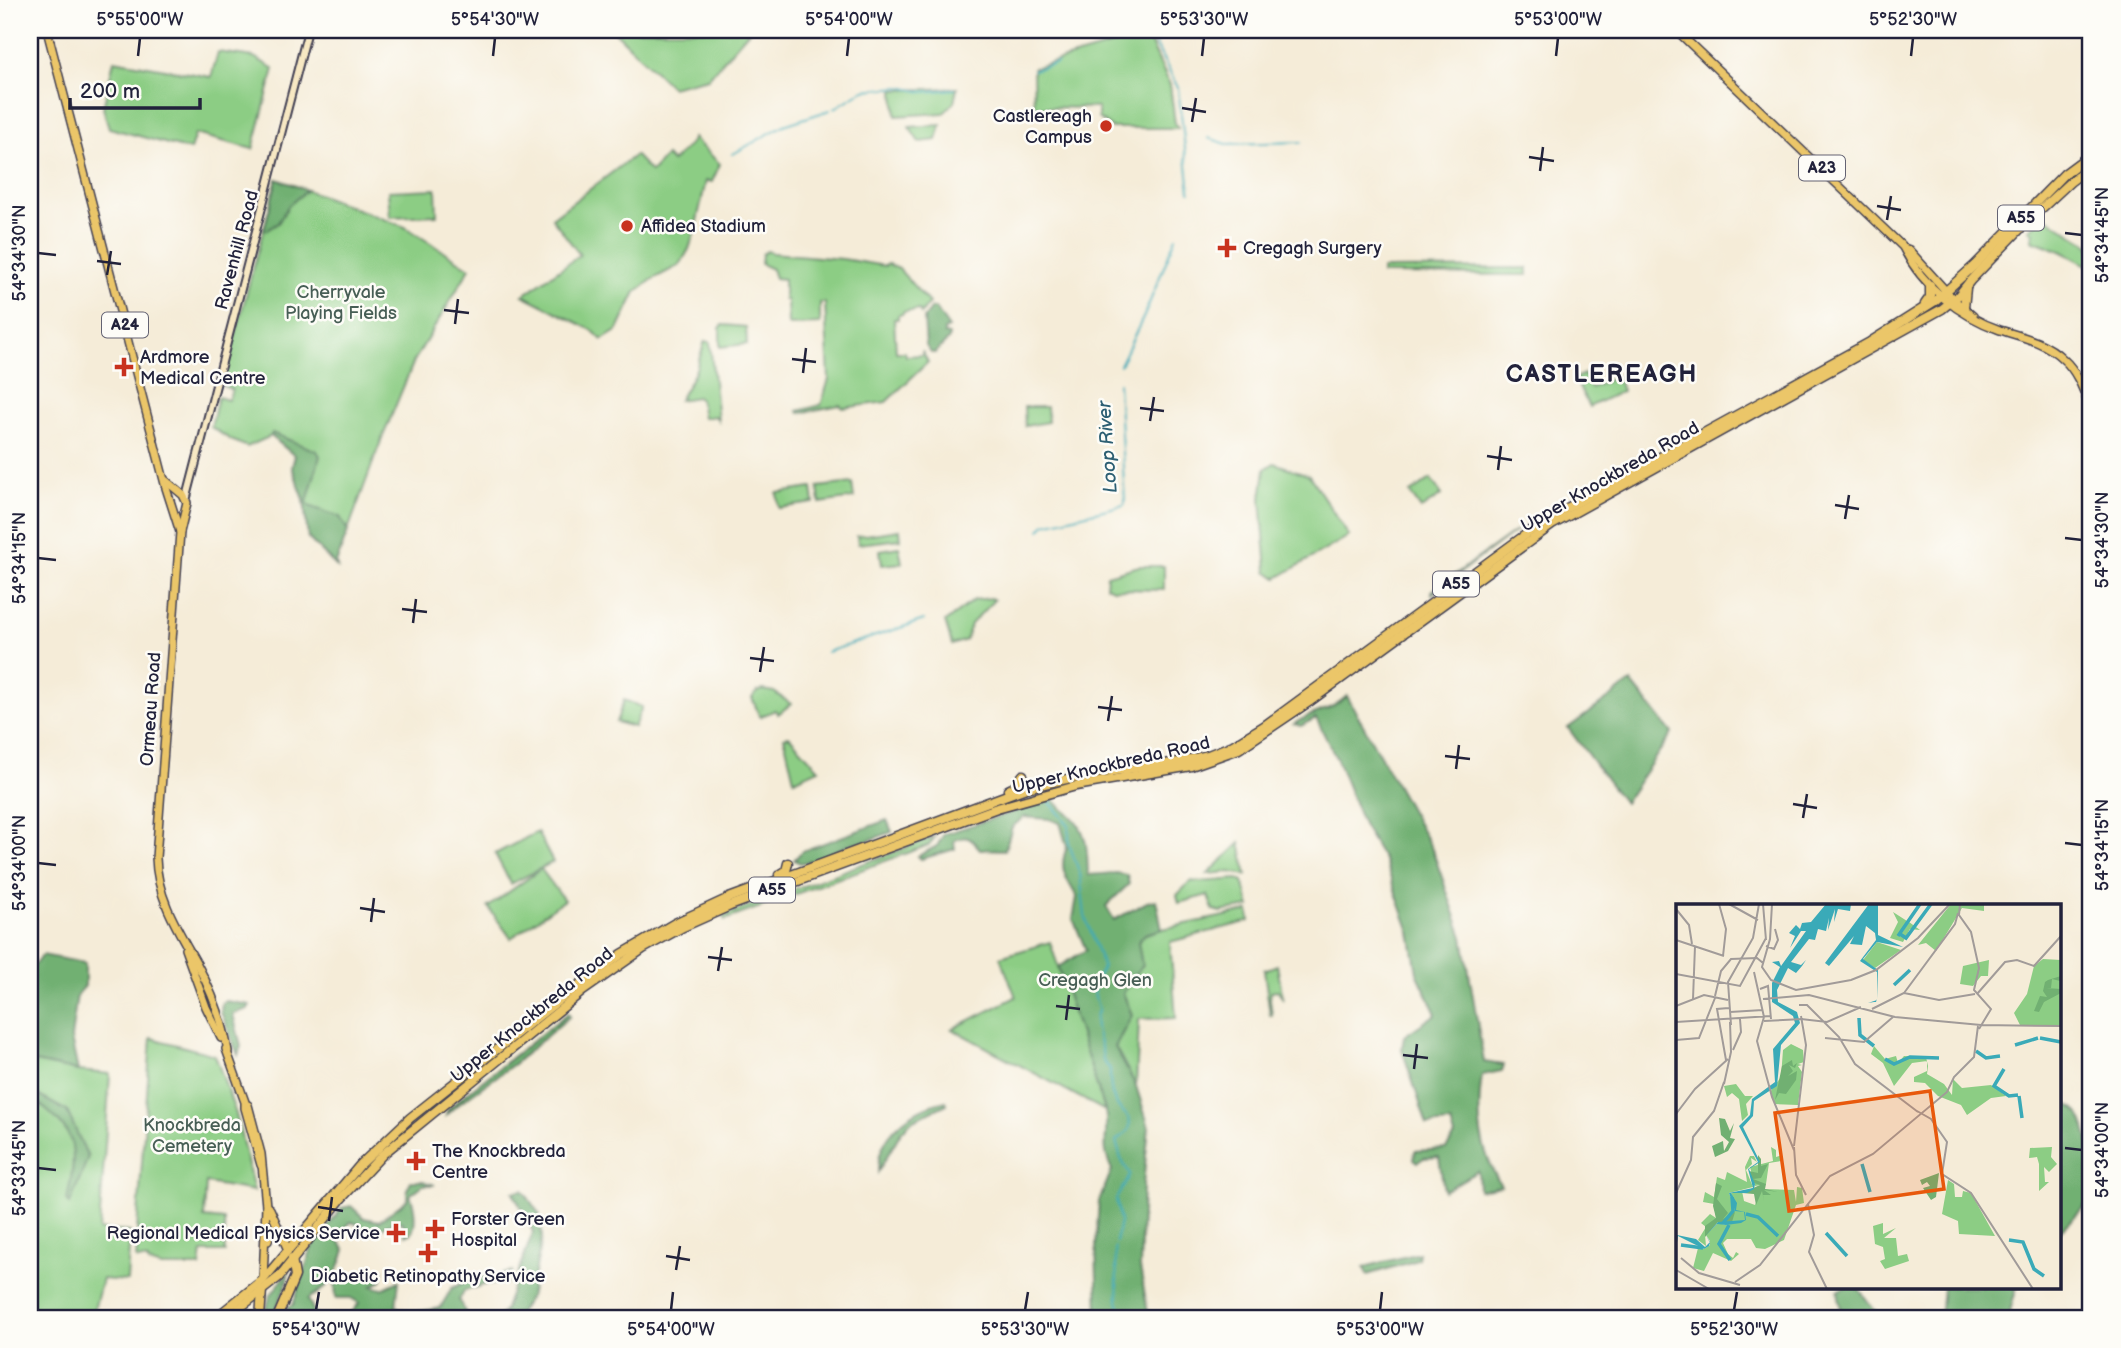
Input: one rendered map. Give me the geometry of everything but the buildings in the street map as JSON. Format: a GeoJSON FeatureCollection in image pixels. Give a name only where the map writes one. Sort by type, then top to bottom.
{"type":"FeatureCollection","features":[{"type":"Feature","properties":{"kind":"highway","name":"A55"},"geometry":{"type":"LineString","coordinates":[[1947,298],[1975,265],[2064,174],[2091,154]]}},
{"type":"Feature","properties":{"kind":"highway","name":"A55"},"geometry":{"type":"LineString","coordinates":[[1947,298],[1968,284],[2049,202],[2091,166]]}},
{"type":"Feature","properties":{"kind":"highway"},"geometry":{"type":"LineString","coordinates":[[2032,206],[2038,209],[2049,202]]}},
{"type":"Feature","properties":{"kind":"highway"},"geometry":{"type":"LineString","coordinates":[[1964,308],[1968,284]]}},
{"type":"Feature","properties":{"kind":"highway"},"geometry":{"type":"LineString","coordinates":[[1778,413],[1779,404],[1828,377],[1840,362],[1840,354],[1926,303],[1930,297],[1930,285]]}},
{"type":"Feature","properties":{"kind":"highway","name":"Upper Knockbreda Road"},"geometry":{"type":"LineString","coordinates":[[263,1280],[360,1165],[395,1131],[568,993],[686,917],[729,898],[1026,788],[1085,775],[1179,762],[1221,750],[1264,726],[1533,528],[1840,362],[1947,298]]}},
{"type":"Feature","properties":{"kind":"highway","name":"Upper Knockbreda Road"},"geometry":{"type":"LineString","coordinates":[[262,1292],[293,1261],[329,1214],[383,1154],[641,946],[730,906],[1016,802],[1098,782],[1191,766],[1239,749],[1303,707],[1542,531],[1840,362],[1947,298]]}},
{"type":"Feature","properties":{"kind":"highway"},"geometry":{"type":"LineString","coordinates":[[1577,502],[1582,495],[1628,470],[1632,465]]}},
{"type":"Feature","properties":{"kind":"highway"},"geometry":{"type":"LineString","coordinates":[[1401,625],[1425,601]]}},
{"type":"Feature","properties":{"kind":"highway"},"geometry":{"type":"LineString","coordinates":[[957,813],[974,803],[1012,789],[1023,775]]}},
{"type":"Feature","properties":{"kind":"highway"},"geometry":{"type":"LineString","coordinates":[[1026,788],[1031,792],[1070,783],[1098,782]]}},
{"type":"Feature","properties":{"kind":"highway"},"geometry":{"type":"LineString","coordinates":[[925,825],[936,830],[939,820]]}},
{"type":"Feature","properties":{"kind":"highway"},"geometry":{"type":"LineString","coordinates":[[729,898],[743,888],[784,873],[788,863]]}},
{"type":"Feature","properties":{"kind":"highway"},"geometry":{"type":"LineString","coordinates":[[395,1131],[475,1080]]}},
{"type":"Feature","properties":{"kind":"highway","name":"A24"},"geometry":{"type":"LineString","coordinates":[[288,1250],[293,1261]]}},
{"type":"Feature","properties":{"kind":"highway"},"geometry":{"type":"LineString","coordinates":[[277,1318],[293,1282],[293,1261]]}},
{"type":"Feature","properties":{"kind":"highway","name":"A55"},"geometry":{"type":"LineString","coordinates":[[215,1318],[263,1280]]}},
{"type":"Feature","properties":{"kind":"highway","name":"A24"},"geometry":{"type":"LineString","coordinates":[[260,1318],[263,1280]]}},
{"type":"Feature","properties":{"kind":"highway","name":"A55"},"geometry":{"type":"LineString","coordinates":[[228,1318],[262,1292]]}},
{"type":"Feature","properties":{"kind":"highway"},"geometry":{"type":"LineString","coordinates":[[243,1306],[253,1308],[260,1318]]}},
{"type":"Feature","properties":{"kind":"main road","name":"Ormeau Road"},"geometry":{"type":"LineString","coordinates":[[47,30],[180,532]]}},
{"type":"Feature","properties":{"kind":"main road","name":"Ravenhill Road"},"geometry":{"type":"LineString","coordinates":[[186,500],[308,30]]}},
{"type":"Feature","properties":{"kind":"main road","name":"A23"},"geometry":{"type":"LineString","coordinates":[[1676,30],[1904,248],[1930,285],[1993,327],[2042,344],[2057,353],[2075,372],[2091,410]]}},
{"type":"Feature","properties":{"kind":"main road","name":"A23"},"geometry":{"type":"LineString","coordinates":[[1904,248],[1909,250],[1947,298],[1973,316]]}},
{"type":"Feature","properties":{"kind":"main road","name":"Ravenhill Road"},"geometry":{"type":"LineString","coordinates":[[179,492],[191,477]]}},
{"type":"Feature","properties":{"kind":"main road"},"geometry":{"type":"LineString","coordinates":[[166,480],[186,500]]}},
{"type":"Feature","properties":{"kind":"main road"},"geometry":{"type":"LineString","coordinates":[[170,500],[179,492]]}},
{"type":"Feature","properties":{"kind":"main road","name":"Ormeau Road"},"geometry":{"type":"LineString","coordinates":[[181,938],[159,887],[156,858],[180,532],[186,500]]}},
{"type":"Feature","properties":{"kind":"main road"},"geometry":{"type":"LineString","coordinates":[[173,510],[184,509]]}},
{"type":"Feature","properties":{"kind":"main road","name":"A24"},"geometry":{"type":"LineString","coordinates":[[181,938],[208,989],[245,1102],[253,1118],[261,1154],[266,1206],[263,1280]]}},
{"type":"Feature","properties":{"kind":"main road","name":"A24"},"geometry":{"type":"LineString","coordinates":[[181,938],[198,987],[228,1051]]}},
{"type":"Feature","properties":{"kind":"main road"},"geometry":{"type":"LineString","coordinates":[[190,952],[199,979],[198,987]]}},
{"type":"Feature","properties":{"kind":"main road"},"geometry":{"type":"LineString","coordinates":[[208,989],[206,996],[216,1027]]}},
{"type":"Feature","properties":{"kind":"main road","name":"A24"},"geometry":{"type":"LineString","coordinates":[[266,1206],[270,1209],[288,1250]]}},
{"type":"Feature","properties":{"kind":"main road"},"geometry":{"type":"LineString","coordinates":[[279,1232],[294,1238],[303,1232]]}},
{"type":"Feature","properties":{"kind":"main road","name":"A24"},"geometry":{"type":"LineString","coordinates":[[264,1258],[269,1235],[279,1232]]}},
{"type":"Feature","properties":{"kind":"green space"},"geometry":{"type":"Polygon","coordinates":[[[615,30],[750,30],[708,78],[671,87],[615,30]]]}},
{"type":"Feature","properties":{"kind":"green space"},"geometry":{"type":"Polygon","coordinates":[[[1147,35],[1170,85],[1178,128],[1112,128],[1098,118],[1098,108],[1034,107],[1033,68],[1147,35]]]}},
{"type":"Feature","properties":{"kind":"green space"},"geometry":{"type":"Polygon","coordinates":[[[218,52],[254,57],[274,69],[253,149],[195,134],[190,150],[109,128],[103,108],[114,60],[211,77],[218,52]]]}},
{"type":"Feature","properties":{"kind":"green space"},"geometry":{"type":"Polygon","coordinates":[[[957,88],[954,102],[944,113],[896,116],[894,90],[957,88]]]}},
{"type":"Feature","properties":{"kind":"green space"},"geometry":{"type":"Polygon","coordinates":[[[941,125],[937,140],[919,142],[909,127],[941,125]]]}},
{"type":"Feature","properties":{"kind":"green space","name":"Affidea Stadium"},"geometry":{"type":"Polygon","coordinates":[[[693,138],[720,164],[712,182],[706,181],[689,249],[680,265],[653,279],[636,292],[618,330],[602,340],[592,330],[523,295],[580,255],[552,218],[635,155],[651,172],[666,156],[672,162],[693,138]]]}},
{"type":"Feature","properties":{"kind":"green space","name":"Cherryvale Playing Fields"},"geometry":{"type":"Polygon","coordinates":[[[277,179],[405,227],[470,268],[414,361],[379,446],[336,563],[337,567],[308,538],[304,499],[292,467],[295,456],[271,436],[247,447],[211,427],[218,397],[228,400],[232,390],[222,385],[277,179]]]}},
{"type":"Feature","properties":{"kind":"green space"},"geometry":{"type":"Polygon","coordinates":[[[277,179],[307,190],[289,205],[278,223],[264,230],[277,179]]]}},
{"type":"Feature","properties":{"kind":"green space"},"geometry":{"type":"Polygon","coordinates":[[[436,189],[437,215],[390,217],[388,191],[436,189]]]}},
{"type":"Feature","properties":{"kind":"green space"},"geometry":{"type":"Polygon","coordinates":[[[2045,217],[2091,246],[2091,267],[2032,240],[2033,233],[2029,229],[2045,217]]]}},
{"type":"Feature","properties":{"kind":"green space"},"geometry":{"type":"Polygon","coordinates":[[[767,251],[885,266],[888,264],[899,269],[929,303],[921,314],[919,310],[903,312],[898,315],[898,319],[894,319],[896,352],[905,352],[906,356],[922,355],[922,351],[928,362],[886,402],[843,408],[840,405],[799,413],[798,411],[821,405],[829,379],[825,303],[820,303],[820,324],[788,325],[784,279],[775,278],[772,269],[761,264],[762,254],[767,251]]]}},
{"type":"Feature","properties":{"kind":"green space"},"geometry":{"type":"Polygon","coordinates":[[[1528,268],[1528,275],[1382,274],[1382,269],[1528,268]]]}},
{"type":"Feature","properties":{"kind":"green space"},"geometry":{"type":"Polygon","coordinates":[[[935,308],[949,328],[944,330],[944,334],[949,335],[949,339],[935,353],[931,353],[926,346],[924,318],[935,308]]]}},
{"type":"Feature","properties":{"kind":"green space"},"geometry":{"type":"Polygon","coordinates":[[[723,325],[746,327],[747,344],[720,347],[720,328],[723,325]]]}},
{"type":"Feature","properties":{"kind":"green space"},"geometry":{"type":"Polygon","coordinates":[[[705,341],[710,342],[718,420],[715,416],[703,418],[697,397],[679,400],[695,372],[705,341]]]}},
{"type":"Feature","properties":{"kind":"green space"},"geometry":{"type":"Polygon","coordinates":[[[1584,374],[1591,388],[1617,376],[1622,391],[1589,407],[1575,378],[1584,374]]]}},
{"type":"Feature","properties":{"kind":"green space"},"geometry":{"type":"Polygon","coordinates":[[[1024,407],[1047,407],[1048,422],[1025,426],[1024,407]]]}},
{"type":"Feature","properties":{"kind":"green space"},"geometry":{"type":"Polygon","coordinates":[[[272,433],[317,451],[320,456],[307,502],[309,506],[340,517],[348,531],[336,563],[337,567],[308,538],[304,499],[292,467],[295,456],[271,436],[272,433]]]}},
{"type":"Feature","properties":{"kind":"green space"},"geometry":{"type":"Polygon","coordinates":[[[1274,463],[1309,475],[1349,536],[1277,578],[1267,571],[1261,499],[1265,469],[1274,463]]]}},
{"type":"Feature","properties":{"kind":"green space"},"geometry":{"type":"Polygon","coordinates":[[[1431,479],[1442,495],[1421,509],[1410,493],[1431,479]]]}},
{"type":"Feature","properties":{"kind":"green space"},"geometry":{"type":"Polygon","coordinates":[[[852,483],[854,498],[820,503],[818,487],[852,483]]]}},
{"type":"Feature","properties":{"kind":"green space"},"geometry":{"type":"Polygon","coordinates":[[[812,488],[814,503],[779,508],[777,493],[812,488]]]}},
{"type":"Feature","properties":{"kind":"green space"},"geometry":{"type":"Polygon","coordinates":[[[900,530],[901,539],[858,544],[857,536],[900,530]]]}},
{"type":"Feature","properties":{"kind":"green space"},"geometry":{"type":"Polygon","coordinates":[[[1517,530],[1432,594],[1432,591],[1517,530]]]}},
{"type":"Feature","properties":{"kind":"green space"},"geometry":{"type":"Polygon","coordinates":[[[899,547],[902,563],[882,565],[880,550],[899,547]]]}},
{"type":"Feature","properties":{"kind":"green space"},"geometry":{"type":"Polygon","coordinates":[[[1139,566],[1164,566],[1164,590],[1113,589],[1106,586],[1107,575],[1139,566]]]}},
{"type":"Feature","properties":{"kind":"green space"},"geometry":{"type":"Polygon","coordinates":[[[974,600],[994,600],[971,624],[966,640],[952,645],[945,622],[974,600]]]}},
{"type":"Feature","properties":{"kind":"green space"},"geometry":{"type":"Polygon","coordinates":[[[1631,682],[1672,733],[1624,803],[1568,728],[1631,682]]]}},
{"type":"Feature","properties":{"kind":"green space"},"geometry":{"type":"Polygon","coordinates":[[[763,690],[774,692],[791,704],[778,714],[775,710],[760,717],[752,698],[763,690]]]}},
{"type":"Feature","properties":{"kind":"green space"},"geometry":{"type":"Polygon","coordinates":[[[1347,696],[1432,849],[1463,937],[1484,1062],[1504,1065],[1502,1071],[1482,1075],[1479,1106],[1484,1146],[1501,1186],[1479,1190],[1478,1171],[1444,1191],[1439,1157],[1424,1158],[1418,1162],[1414,1159],[1415,1151],[1446,1149],[1455,1136],[1451,1123],[1427,1125],[1402,1049],[1404,1036],[1436,1014],[1417,973],[1410,932],[1384,860],[1363,825],[1337,760],[1316,718],[1301,726],[1294,724],[1335,705],[1347,696]]]}},
{"type":"Feature","properties":{"kind":"green space"},"geometry":{"type":"Polygon","coordinates":[[[624,700],[642,707],[634,727],[616,722],[624,700]]]}},
{"type":"Feature","properties":{"kind":"green space"},"geometry":{"type":"Polygon","coordinates":[[[789,736],[819,769],[794,780],[784,737],[789,736]]]}},
{"type":"Feature","properties":{"kind":"green space","name":"Cregagh Glen"},"geometry":{"type":"Polygon","coordinates":[[[1054,799],[1081,828],[1086,843],[1088,875],[1127,875],[1129,884],[1106,906],[1114,920],[1156,900],[1162,929],[1145,934],[1138,942],[1142,965],[1123,993],[1132,1015],[1115,1047],[1136,1086],[1149,1127],[1143,1185],[1140,1268],[1149,1318],[1098,1318],[1096,1243],[1099,1201],[1112,1170],[1105,1146],[1105,1110],[1058,967],[1086,950],[1073,919],[1077,897],[1064,873],[1063,861],[1067,847],[1060,823],[1049,819],[1024,817],[1012,827],[1005,850],[980,849],[971,840],[962,838],[954,841],[955,849],[921,859],[918,856],[937,846],[944,834],[1054,799]]]}},
{"type":"Feature","properties":{"kind":"green space"},"geometry":{"type":"Polygon","coordinates":[[[887,820],[892,832],[853,843],[812,861],[800,863],[794,860],[802,851],[887,820]]]}},
{"type":"Feature","properties":{"kind":"green space"},"geometry":{"type":"Polygon","coordinates":[[[537,832],[553,862],[511,884],[495,854],[537,832]]]}},
{"type":"Feature","properties":{"kind":"green space"},"geometry":{"type":"Polygon","coordinates":[[[935,837],[929,845],[725,920],[723,916],[935,837]]]}},
{"type":"Feature","properties":{"kind":"green space"},"geometry":{"type":"Polygon","coordinates":[[[1240,843],[1247,875],[1229,872],[1208,874],[1240,843]]]}},
{"type":"Feature","properties":{"kind":"green space"},"geometry":{"type":"Polygon","coordinates":[[[541,869],[564,900],[511,938],[488,907],[541,869]]]}},
{"type":"Feature","properties":{"kind":"green space"},"geometry":{"type":"Polygon","coordinates":[[[1191,881],[1243,881],[1250,907],[1220,912],[1213,910],[1208,895],[1179,903],[1177,895],[1191,881]]]}},
{"type":"Feature","properties":{"kind":"green space"},"geometry":{"type":"Polygon","coordinates":[[[1249,911],[1250,921],[1170,942],[1176,1018],[1139,1019],[1136,1086],[1115,1047],[1132,1015],[1123,993],[1142,965],[1137,943],[1145,934],[1162,929],[1249,911]]]}},
{"type":"Feature","properties":{"kind":"green space"},"geometry":{"type":"Polygon","coordinates":[[[1050,942],[1105,1111],[952,1029],[1016,997],[1000,957],[1050,942]]]}},
{"type":"Feature","properties":{"kind":"green space"},"geometry":{"type":"Polygon","coordinates":[[[42,955],[85,963],[85,986],[77,995],[71,1038],[78,1071],[30,1061],[30,971],[42,955]]]}},
{"type":"Feature","properties":{"kind":"green space"},"geometry":{"type":"Polygon","coordinates":[[[1277,965],[1283,999],[1278,990],[1271,991],[1270,1015],[1264,970],[1277,965]]]}},
{"type":"Feature","properties":{"kind":"green space"},"geometry":{"type":"Polygon","coordinates":[[[226,1001],[250,1005],[248,1009],[233,1014],[241,1046],[238,1055],[221,1012],[222,1003],[226,1001]]]}},
{"type":"Feature","properties":{"kind":"green space"},"geometry":{"type":"Polygon","coordinates":[[[568,1013],[570,1016],[514,1064],[446,1115],[448,1109],[462,1097],[568,1013]]]}},
{"type":"Feature","properties":{"kind":"green space","name":"Knockbreda Cemetery"},"geometry":{"type":"Polygon","coordinates":[[[151,1038],[215,1055],[236,1114],[254,1191],[206,1183],[204,1218],[224,1220],[225,1252],[202,1252],[200,1267],[162,1267],[148,1263],[148,1260],[136,1259],[140,1245],[137,1230],[151,1038]]]}},
{"type":"Feature","properties":{"kind":"green space"},"geometry":{"type":"Polygon","coordinates":[[[30,1061],[78,1071],[110,1074],[99,1230],[130,1232],[127,1281],[102,1279],[92,1318],[30,1318],[30,1061]]]}},
{"type":"Feature","properties":{"kind":"green space"},"geometry":{"type":"Polygon","coordinates":[[[30,1091],[67,1111],[88,1157],[70,1204],[67,1201],[73,1165],[71,1141],[58,1120],[30,1097],[30,1091]]]}},
{"type":"Feature","properties":{"kind":"green space"},"geometry":{"type":"Polygon","coordinates":[[[946,1101],[947,1104],[913,1120],[901,1132],[878,1172],[883,1146],[898,1125],[920,1110],[946,1101]]]}},
{"type":"Feature","properties":{"kind":"green space"},"geometry":{"type":"Polygon","coordinates":[[[2062,1104],[2074,1108],[2084,1124],[2090,1148],[2092,1184],[2086,1203],[2062,1229],[2062,1104]]]}},
{"type":"Feature","properties":{"kind":"green space"},"geometry":{"type":"Polygon","coordinates":[[[411,1181],[435,1185],[423,1185],[410,1195],[415,1215],[411,1234],[405,1235],[403,1222],[391,1223],[367,1236],[362,1226],[351,1222],[338,1239],[345,1250],[336,1274],[328,1285],[308,1299],[317,1318],[284,1318],[289,1306],[293,1305],[312,1247],[342,1208],[351,1206],[364,1218],[379,1221],[407,1200],[407,1189],[411,1181]]]}},
{"type":"Feature","properties":{"kind":"green space"},"geometry":{"type":"Polygon","coordinates":[[[523,1190],[540,1215],[542,1238],[530,1297],[515,1318],[498,1318],[504,1311],[533,1232],[513,1192],[523,1190]]]}},
{"type":"Feature","properties":{"kind":"green space"},"geometry":{"type":"Polygon","coordinates":[[[1419,1253],[1418,1258],[1411,1262],[1367,1275],[1364,1267],[1419,1253]]]}},
{"type":"Feature","properties":{"kind":"green space"},"geometry":{"type":"Polygon","coordinates":[[[383,1270],[381,1281],[372,1286],[382,1289],[399,1281],[396,1307],[412,1313],[440,1308],[452,1288],[470,1280],[512,1272],[507,1283],[483,1285],[464,1291],[459,1300],[468,1318],[343,1318],[350,1315],[359,1303],[351,1298],[336,1298],[335,1284],[344,1277],[383,1270]]]}},
{"type":"Feature","properties":{"kind":"green space"},"geometry":{"type":"Polygon","coordinates":[[[289,1271],[286,1286],[272,1318],[264,1318],[270,1296],[289,1271]]]}},
{"type":"Feature","properties":{"kind":"green space"},"geometry":{"type":"Polygon","coordinates":[[[1943,1288],[2017,1288],[2008,1318],[1940,1318],[1943,1288]]]}},
{"type":"Feature","properties":{"kind":"green space"},"geometry":{"type":"Polygon","coordinates":[[[1859,1289],[1880,1318],[1842,1318],[1838,1290],[1859,1289]]]}},
{"type":"Feature","properties":{"kind":"waterway","name":"Loop River"},"geometry":{"type":"LineString","coordinates":[[1148,30],[1178,88],[1190,191]]}},
{"type":"Feature","properties":{"kind":"waterway"},"geometry":{"type":"LineString","coordinates":[[1033,70],[1057,63]]}},
{"type":"Feature","properties":{"kind":"waterway"},"geometry":{"type":"LineString","coordinates":[[835,108],[864,90],[901,87],[924,92],[955,89]]}},
{"type":"Feature","properties":{"kind":"waterway"},"geometry":{"type":"LineString","coordinates":[[733,154],[784,125],[830,110]]}},
{"type":"Feature","properties":{"kind":"waterway"},"geometry":{"type":"LineString","coordinates":[[1208,138],[1227,144],[1302,142]]}},
{"type":"Feature","properties":{"kind":"waterway","name":"Loop River"},"geometry":{"type":"LineString","coordinates":[[1120,365],[1144,316],[1176,237]]}},
{"type":"Feature","properties":{"kind":"waterway","name":"Loop River"},"geometry":{"type":"LineString","coordinates":[[1040,530],[1045,524],[1124,505],[1118,383]]}},
{"type":"Feature","properties":{"kind":"waterway"},"geometry":{"type":"LineString","coordinates":[[827,652],[924,620]]}},
{"type":"Feature","properties":{"kind":"waterway","name":"Cregagh Glen"},"geometry":{"type":"LineString","coordinates":[[1048,800],[1069,825],[1069,844],[1080,874],[1085,916],[1103,967],[1092,981],[1099,1009],[1096,1029],[1103,1061],[1110,1069],[1113,1098],[1126,1114],[1130,1124],[1129,1130],[1116,1141],[1121,1159],[1130,1175],[1116,1199],[1120,1221],[1116,1242]]}},
{"type":"Feature","properties":{"kind":"waterway","name":"Cregagh Glen"},"geometry":{"type":"LineString","coordinates":[[1115,1247],[1118,1300],[1122,1318]]}},
{"type":"Feature","properties":{"kind":"place","name":"Castlereagh Campus"},"geometry":{"type":"Point","coordinates":[1106,126]}},
{"type":"Feature","properties":{"kind":"place","name":"Affidea Stadium"},"geometry":{"type":"Point","coordinates":[627,226]}},
{"type":"Feature","properties":{"kind":"place","name":"Cregagh Surgery"},"geometry":{"type":"Point","coordinates":[1227,248]}},
{"type":"Feature","properties":{"kind":"place","name":"Ardmore Medical Centre"},"geometry":{"type":"Point","coordinates":[124,367]}},
{"type":"Feature","properties":{"kind":"place","name":"The Knockbreda Centre"},"geometry":{"type":"Point","coordinates":[416,1161]}},
{"type":"Feature","properties":{"kind":"place","name":"Forster Green Hospital"},"geometry":{"type":"Point","coordinates":[435,1229]}},
{"type":"Feature","properties":{"kind":"place","name":"Regional Medical Physics Service"},"geometry":{"type":"Point","coordinates":[396,1233]}},
{"type":"Feature","properties":{"kind":"place","name":"Diabetic Retinopathy Service"},"geometry":{"type":"Point","coordinates":[428,1253]}},
{"type":"Feature","properties":{"kind":"district","name":"CASTLEREAGH"},"geometry":{"type":"Point","coordinates":[1602,374]}}]}
